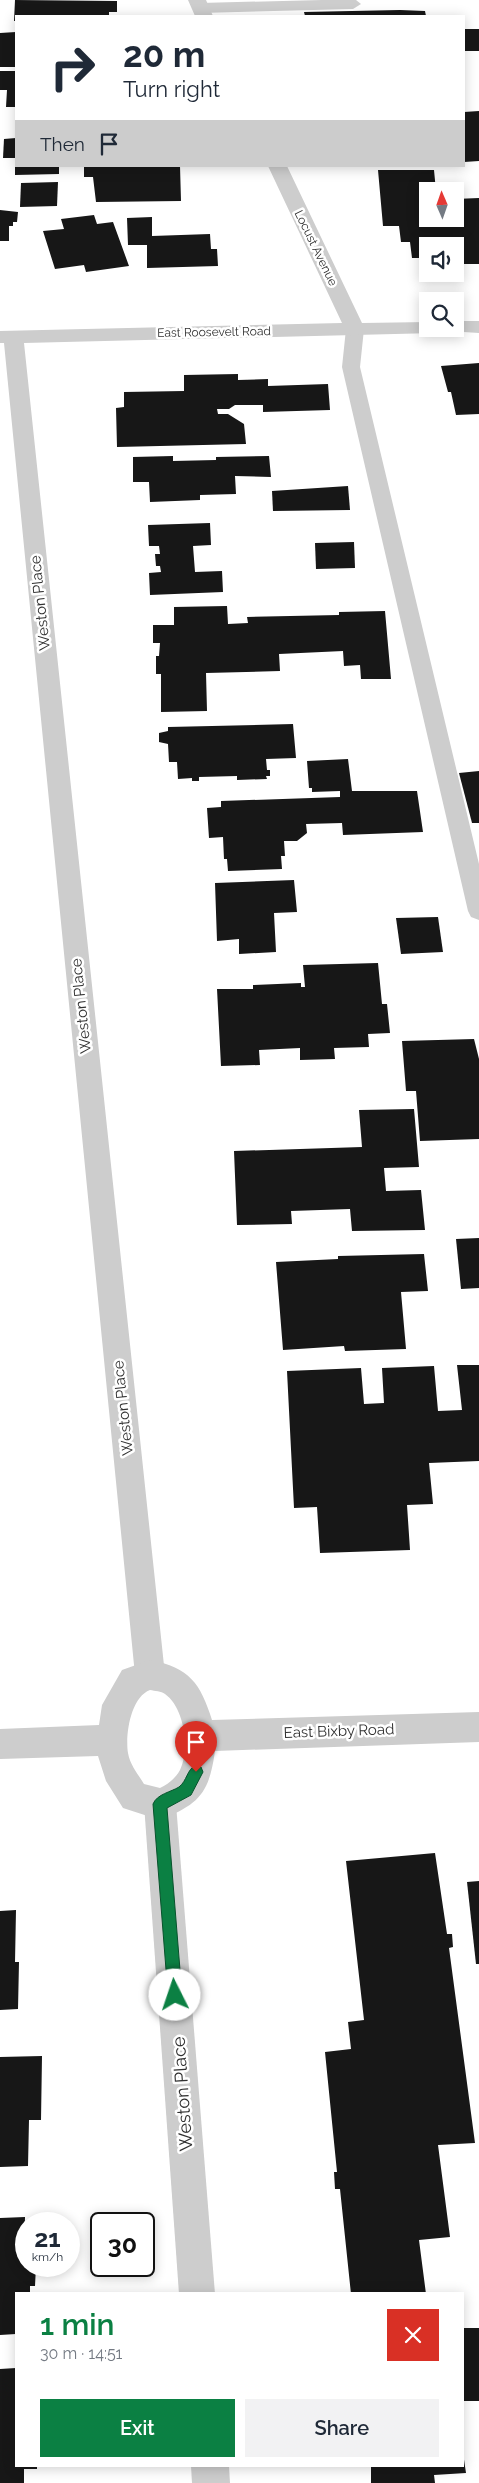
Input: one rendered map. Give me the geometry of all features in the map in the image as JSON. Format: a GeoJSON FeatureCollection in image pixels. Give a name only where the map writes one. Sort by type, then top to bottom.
{"type":"FeatureCollection","features":[{"type":"Feature","properties":{"kind":"street","name":"Locust Avenue"},"geometry":{"type":"LineString","coordinates":[[277,167],[355,329]]}},
{"type":"Feature","properties":{"kind":"street"},"geometry":{"type":"LineString","coordinates":[[464,327],[479,327]]}},
{"type":"Feature","properties":{"kind":"street","name":"East Roosevelt Road"},"geometry":{"type":"LineString","coordinates":[[6,337],[419,328]]}},
{"type":"Feature","properties":{"kind":"street","name":"Weston Place"},"geometry":{"type":"LineString","coordinates":[[6,337],[150,1675]]}},
{"type":"Feature","properties":{"kind":"street"},"geometry":{"type":"LineString","coordinates":[[150,1675],[167,1678],[179,1686],[188,1697],[197,1714],[199,1736],[196,1772],[186,1790],[160,1804],[134,1797],[117,1770],[112,1751],[118,1705],[133,1681],[150,1675]]}},
{"type":"Feature","properties":{"kind":"street","name":"East Bixby Road"},"geometry":{"type":"LineString","coordinates":[[199,1736],[479,1727]]}},
{"type":"Feature","properties":{"kind":"street"},"geometry":{"type":"LineString","coordinates":[[0,1744],[112,1740]]}},
{"type":"Feature","properties":{"kind":"street","name":"Weston Place"},"geometry":{"type":"LineString","coordinates":[[160,1804],[197,2292]]}},
{"type":"Feature","properties":{"kind":"street"},"geometry":{"type":"LineString","coordinates":[[210,2467],[211,2483]]}},
{"type":"Feature","properties":{"kind":"lane"},"geometry":{"type":"LineString","coordinates":[[200,8],[353,4]]}},
{"type":"Feature","properties":{"kind":"lane"},"geometry":{"type":"LineString","coordinates":[[355,329],[351,367],[479,911]]}},
{"type":"Feature","properties":{"kind":"building"},"geometry":{"type":"Polygon","coordinates":[[[15,0],[117,1],[117,12],[109,12],[109,15],[15,15],[14,21],[15,0]]]}},
{"type":"Feature","properties":{"kind":"building"},"geometry":{"type":"Polygon","coordinates":[[[400,10],[425,11],[426,15],[305,15],[304,12],[400,10]]]}},
{"type":"Feature","properties":{"kind":"building"},"geometry":{"type":"Polygon","coordinates":[[[465,29],[479,29],[479,51],[465,51],[465,29]]]}},
{"type":"Feature","properties":{"kind":"building"},"geometry":{"type":"Polygon","coordinates":[[[15,32],[15,67],[0,67],[0,33],[15,32]]]}},
{"type":"Feature","properties":{"kind":"building"},"geometry":{"type":"Polygon","coordinates":[[[0,71],[15,71],[15,107],[6,107],[7,90],[0,90],[0,71]]]}},
{"type":"Feature","properties":{"kind":"building"},"geometry":{"type":"Polygon","coordinates":[[[479,111],[479,161],[465,162],[465,112],[479,111]]]}},
{"type":"Feature","properties":{"kind":"building"},"geometry":{"type":"Polygon","coordinates":[[[15,138],[15,158],[3,158],[4,139],[15,138]]]}},
{"type":"Feature","properties":{"kind":"building"},"geometry":{"type":"Polygon","coordinates":[[[15,167],[59,167],[59,174],[15,175],[15,167]]]}},
{"type":"Feature","properties":{"kind":"building"},"geometry":{"type":"Polygon","coordinates":[[[84,167],[180,167],[181,201],[96,202],[93,177],[84,177],[84,167]]]}},
{"type":"Feature","properties":{"kind":"building"},"geometry":{"type":"Polygon","coordinates":[[[378,170],[434,170],[435,182],[419,182],[419,228],[464,228],[464,199],[479,198],[479,264],[464,264],[464,237],[419,237],[419,258],[412,258],[410,242],[401,242],[399,226],[383,226],[378,170]]]}},
{"type":"Feature","properties":{"kind":"building"},"geometry":{"type":"Polygon","coordinates":[[[58,182],[57,206],[20,207],[21,183],[58,182]]]}},
{"type":"Feature","properties":{"kind":"building"},"geometry":{"type":"Polygon","coordinates":[[[0,210],[18,212],[17,222],[13,222],[13,226],[9,226],[9,241],[0,241],[0,210]]]}},
{"type":"Feature","properties":{"kind":"building"},"geometry":{"type":"Polygon","coordinates":[[[94,215],[97,224],[113,222],[129,266],[86,272],[84,265],[55,269],[43,231],[64,229],[61,219],[94,215]]]}},
{"type":"Feature","properties":{"kind":"building"},"geometry":{"type":"Polygon","coordinates":[[[152,217],[152,236],[210,234],[211,249],[217,249],[218,266],[147,268],[147,245],[128,245],[127,218],[152,217]]]}},
{"type":"Feature","properties":{"kind":"building"},"geometry":{"type":"Polygon","coordinates":[[[479,363],[479,414],[456,415],[451,392],[448,392],[441,366],[479,363]]]}},
{"type":"Feature","properties":{"kind":"building"},"geometry":{"type":"Polygon","coordinates":[[[238,374],[238,380],[268,379],[268,386],[328,384],[330,410],[263,412],[263,405],[235,405],[229,409],[217,409],[218,414],[228,414],[244,424],[246,444],[117,447],[116,408],[124,407],[124,392],[184,391],[184,375],[238,374]]]}},
{"type":"Feature","properties":{"kind":"building"},"geometry":{"type":"Polygon","coordinates":[[[173,456],[173,461],[216,460],[216,457],[269,456],[271,477],[235,476],[236,494],[200,495],[200,500],[150,502],[149,482],[133,482],[133,457],[173,456]]]}},
{"type":"Feature","properties":{"kind":"building"},"geometry":{"type":"Polygon","coordinates":[[[348,486],[350,510],[273,511],[272,491],[348,486]]]}},
{"type":"Feature","properties":{"kind":"building"},"geometry":{"type":"Polygon","coordinates":[[[210,523],[211,545],[193,546],[195,572],[222,571],[223,592],[150,595],[149,573],[161,572],[160,566],[156,566],[155,554],[160,554],[159,546],[149,546],[148,525],[210,523]]]}},
{"type":"Feature","properties":{"kind":"building"},"geometry":{"type":"Polygon","coordinates":[[[354,542],[355,568],[316,569],[315,543],[354,542]]]}},
{"type":"Feature","properties":{"kind":"building"},"geometry":{"type":"Polygon","coordinates":[[[227,606],[228,624],[248,623],[247,617],[339,615],[339,612],[385,611],[391,679],[361,679],[360,665],[344,666],[343,651],[279,654],[280,671],[206,673],[207,711],[161,712],[161,674],[156,674],[156,656],[159,656],[160,643],[153,643],[153,625],[174,625],[174,607],[227,606]]]}},
{"type":"Feature","properties":{"kind":"building"},"geometry":{"type":"Polygon","coordinates":[[[293,724],[296,758],[266,759],[267,770],[270,770],[270,776],[266,776],[267,779],[237,780],[237,776],[199,777],[199,781],[192,781],[192,778],[178,779],[177,762],[169,762],[168,744],[159,742],[159,733],[168,731],[168,727],[293,724]]]}},
{"type":"Feature","properties":{"kind":"building"},"geometry":{"type":"Polygon","coordinates":[[[348,759],[352,791],[417,791],[423,832],[343,835],[342,823],[306,824],[307,833],[297,841],[284,841],[285,856],[281,856],[282,869],[228,871],[227,859],[224,859],[223,837],[209,838],[207,808],[221,807],[221,801],[340,797],[340,791],[312,792],[312,788],[309,788],[307,761],[348,759]]]}},
{"type":"Feature","properties":{"kind":"building"},"geometry":{"type":"Polygon","coordinates":[[[479,771],[479,823],[472,823],[459,773],[479,771]]]}},
{"type":"Feature","properties":{"kind":"building"},"geometry":{"type":"Polygon","coordinates":[[[294,880],[297,912],[274,913],[276,952],[239,954],[239,939],[217,941],[215,883],[294,880]]]}},
{"type":"Feature","properties":{"kind":"building"},"geometry":{"type":"Polygon","coordinates":[[[438,917],[443,952],[401,954],[396,918],[438,917]]]}},
{"type":"Feature","properties":{"kind":"building"},"geometry":{"type":"Polygon","coordinates":[[[378,963],[382,1004],[387,1004],[390,1033],[368,1034],[369,1047],[334,1048],[335,1059],[300,1060],[300,1048],[259,1050],[260,1065],[221,1066],[217,989],[253,989],[253,985],[301,983],[301,987],[305,987],[303,965],[378,963]]]}},
{"type":"Feature","properties":{"kind":"building"},"geometry":{"type":"Polygon","coordinates":[[[474,1039],[479,1059],[479,1139],[420,1141],[416,1091],[406,1091],[402,1041],[474,1039]]]}},
{"type":"Feature","properties":{"kind":"building"},"geometry":{"type":"Polygon","coordinates":[[[414,1109],[419,1167],[384,1168],[386,1191],[421,1190],[425,1230],[352,1231],[350,1209],[291,1211],[292,1224],[237,1225],[234,1151],[362,1147],[359,1110],[414,1109]]]}},
{"type":"Feature","properties":{"kind":"building"},"geometry":{"type":"Polygon","coordinates":[[[479,1238],[479,1288],[461,1289],[456,1239],[479,1238]]]}},
{"type":"Feature","properties":{"kind":"building"},"geometry":{"type":"Polygon","coordinates":[[[424,1254],[428,1291],[401,1292],[406,1349],[345,1351],[344,1346],[283,1350],[276,1262],[338,1259],[338,1256],[424,1254]]]}},
{"type":"Feature","properties":{"kind":"building"},"geometry":{"type":"Polygon","coordinates":[[[457,1365],[479,1365],[479,1461],[429,1463],[433,1504],[407,1505],[410,1550],[320,1553],[317,1507],[294,1508],[287,1371],[361,1368],[364,1404],[384,1403],[382,1368],[434,1366],[438,1411],[462,1410],[457,1365]]]}},
{"type":"Feature","properties":{"kind":"building"},"geometry":{"type":"Polygon","coordinates":[[[435,1853],[447,1934],[452,1934],[453,1947],[449,1948],[475,2143],[438,2145],[450,2237],[419,2240],[426,2292],[351,2292],[340,2189],[335,2189],[334,2172],[337,2172],[325,2052],[351,2049],[348,2022],[364,2020],[346,1861],[435,1853]]]}},
{"type":"Feature","properties":{"kind":"building"},"geometry":{"type":"Polygon","coordinates":[[[479,1881],[479,1964],[476,1964],[467,1882],[479,1881]]]}},
{"type":"Feature","properties":{"kind":"building"},"geometry":{"type":"Polygon","coordinates":[[[16,1910],[15,1962],[19,1962],[18,2009],[0,2010],[0,1911],[16,1910]]]}},
{"type":"Feature","properties":{"kind":"building"},"geometry":{"type":"Polygon","coordinates":[[[42,2056],[41,2120],[29,2120],[28,2166],[0,2167],[0,2057],[42,2056]]]}},
{"type":"Feature","properties":{"kind":"building"},"geometry":{"type":"Polygon","coordinates":[[[15,2217],[15,2277],[35,2277],[35,2286],[30,2286],[30,2292],[15,2292],[15,2334],[0,2335],[0,2218],[15,2217]]]}},
{"type":"Feature","properties":{"kind":"building"},"geometry":{"type":"Polygon","coordinates":[[[464,2328],[479,2328],[479,2401],[464,2401],[464,2328]]]}},
{"type":"Feature","properties":{"kind":"building"},"geometry":{"type":"Polygon","coordinates":[[[15,2368],[15,2467],[37,2467],[37,2469],[24,2469],[24,2483],[0,2483],[0,2369],[15,2368]]]}},
{"type":"Feature","properties":{"kind":"building"},"geometry":{"type":"Polygon","coordinates":[[[464,2460],[466,2473],[434,2475],[435,2483],[371,2483],[371,2467],[464,2467],[464,2460]]]}},
{"type":"Feature","properties":{"kind":"route"},"geometry":{"type":"LineString","coordinates":[[175,1995],[160,1804],[186,1790],[196,1772]]}}]}
